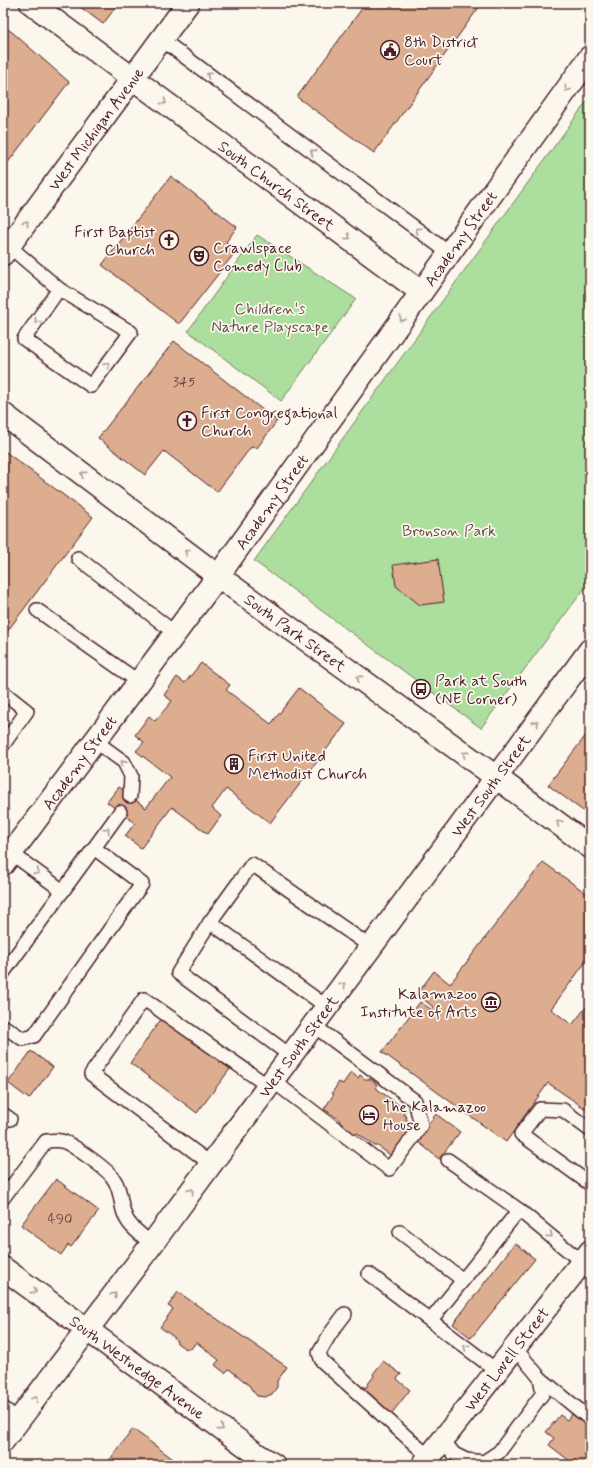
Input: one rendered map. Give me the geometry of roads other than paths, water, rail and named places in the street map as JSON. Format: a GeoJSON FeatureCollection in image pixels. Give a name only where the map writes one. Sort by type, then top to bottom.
{"type":"FeatureCollection","features":[{"type":"Feature","properties":{"kind":"street","name":"South Church Street"},"geometry":{"type":"LineString","coordinates":[[31,3],[421,292]]}},
{"type":"Feature","properties":{"kind":"street","name":"West Michigan Avenue"},"geometry":{"type":"LineString","coordinates":[[6,250],[188,3]]}},
{"type":"Feature","properties":{"kind":"street","name":"Academy Street"},"geometry":{"type":"LineString","coordinates":[[7,859],[218,576],[590,57]]}},
{"type":"Feature","properties":{"kind":"street","name":"South Park Street"},"geometry":{"type":"LineString","coordinates":[[3,414],[218,576],[496,777],[590,847]]}},
{"type":"Feature","properties":{"kind":"street","name":"West South Street"},"geometry":{"type":"LineString","coordinates":[[3,1441],[11,1414],[88,1330],[590,650]]}},
{"type":"Feature","properties":{"kind":"street","name":"West Lovell Street"},"geometry":{"type":"LineString","coordinates":[[426,1461],[586,1257]]}},
{"type":"Feature","properties":{"kind":"street","name":"South Westnedge Avenue"},"geometry":{"type":"LineString","coordinates":[[3,1268],[258,1455],[274,1465]]}},
{"type":"Feature","properties":{"kind":"lane"},"geometry":{"type":"LineString","coordinates":[[161,39],[449,253]]}},
{"type":"Feature","properties":{"kind":"lane"},"geometry":{"type":"LineString","coordinates":[[6,250],[60,289],[132,332],[91,386],[24,339],[60,289]]}},
{"type":"Feature","properties":{"kind":"lane"},"geometry":{"type":"LineString","coordinates":[[78,558],[175,633]]}},
{"type":"Feature","properties":{"kind":"lane"},"geometry":{"type":"LineString","coordinates":[[37,610],[139,682]]}},
{"type":"Feature","properties":{"kind":"lane"},"geometry":{"type":"LineString","coordinates":[[3,692],[27,711],[3,745]]}},
{"type":"Feature","properties":{"kind":"lane"},"geometry":{"type":"LineString","coordinates":[[95,741],[124,762],[131,776],[130,796]]}},
{"type":"Feature","properties":{"kind":"lane"},"geometry":{"type":"LineString","coordinates":[[3,973],[120,812]]}},
{"type":"Feature","properties":{"kind":"lane"},"geometry":{"type":"LineString","coordinates":[[3,1026],[23,1039],[34,1036],[142,884],[94,848]]}},
{"type":"Feature","properties":{"kind":"lane"},"geometry":{"type":"LineString","coordinates":[[7,859],[63,891]]}},
{"type":"Feature","properties":{"kind":"lane"},"geometry":{"type":"LineString","coordinates":[[291,1056],[178,973],[210,922],[252,864],[371,947]]}},
{"type":"Feature","properties":{"kind":"lane"},"geometry":{"type":"LineString","coordinates":[[210,922],[327,1007]]}},
{"type":"Feature","properties":{"kind":"lane"},"geometry":{"type":"LineString","coordinates":[[211,1164],[91,1074],[144,999],[270,1084],[389,1169],[421,1125],[415,1101],[313,1025]]}},
{"type":"Feature","properties":{"kind":"lane"},"geometry":{"type":"LineString","coordinates":[[590,1130],[563,1110],[540,1109],[521,1134],[590,1184]]}},
{"type":"Feature","properties":{"kind":"lane"},"geometry":{"type":"LineString","coordinates":[[3,1198],[46,1142],[62,1141],[85,1154],[113,1178],[126,1218],[130,1224],[152,1244]]}},
{"type":"Feature","properties":{"kind":"lane"},"geometry":{"type":"LineString","coordinates":[[448,1160],[586,1257]]}},
{"type":"Feature","properties":{"kind":"lane"},"geometry":{"type":"LineString","coordinates":[[432,1320],[519,1210]]}},
{"type":"Feature","properties":{"kind":"lane"},"geometry":{"type":"LineString","coordinates":[[400,1232],[463,1280]]}},
{"type":"Feature","properties":{"kind":"lane"},"geometry":{"type":"LineString","coordinates":[[369,1274],[432,1320],[497,1371]]}},
{"type":"Feature","properties":{"kind":"lane"},"geometry":{"type":"LineString","coordinates":[[345,1314],[319,1352],[322,1361],[426,1461]]}},
{"type":"Feature","properties":{"kind":"lane"},"geometry":{"type":"LineString","coordinates":[[515,1348],[540,1378],[590,1419]]}},
{"type":"Feature","properties":{"kind":"lane"},"geometry":{"type":"LineString","coordinates":[[443,1440],[454,1454],[466,1460],[484,1462],[499,1452],[543,1393],[540,1378]]}},
{"type":"Feature","properties":{"kind":"place","name":"8th District Court"},"geometry":{"type":"Point","coordinates":[390,50]}},
{"type":"Feature","properties":{"kind":"place","name":"First Baptist Church"},"geometry":{"type":"Point","coordinates":[169,240]}},
{"type":"Feature","properties":{"kind":"place","name":"Crawlspace Comedy Club"},"geometry":{"type":"Point","coordinates":[199,256]}},
{"type":"Feature","properties":{"kind":"place","name":"First Congregational Church"},"geometry":{"type":"Point","coordinates":[187,421]}},
{"type":"Feature","properties":{"kind":"place","name":"Park at South (NE Corner)"},"geometry":{"type":"Point","coordinates":[421,689]}},
{"type":"Feature","properties":{"kind":"place","name":"First United Methodist Church"},"geometry":{"type":"Point","coordinates":[234,764]}},
{"type":"Feature","properties":{"kind":"place","name":"Kalamazoo Institute of Arts"},"geometry":{"type":"Point","coordinates":[491,1002]}},
{"type":"Feature","properties":{"kind":"place","name":"The Kalamazoo House"},"geometry":{"type":"Point","coordinates":[369,1115]}},
{"type":"Feature","properties":{"kind":"park label","name":"Children's Nature Playscape"},"geometry":{"type":"Point","coordinates":[270,317]}},
{"type":"Feature","properties":{"kind":"park label","name":"Bronson Park"},"geometry":{"type":"Point","coordinates":[449,530]}}]}
